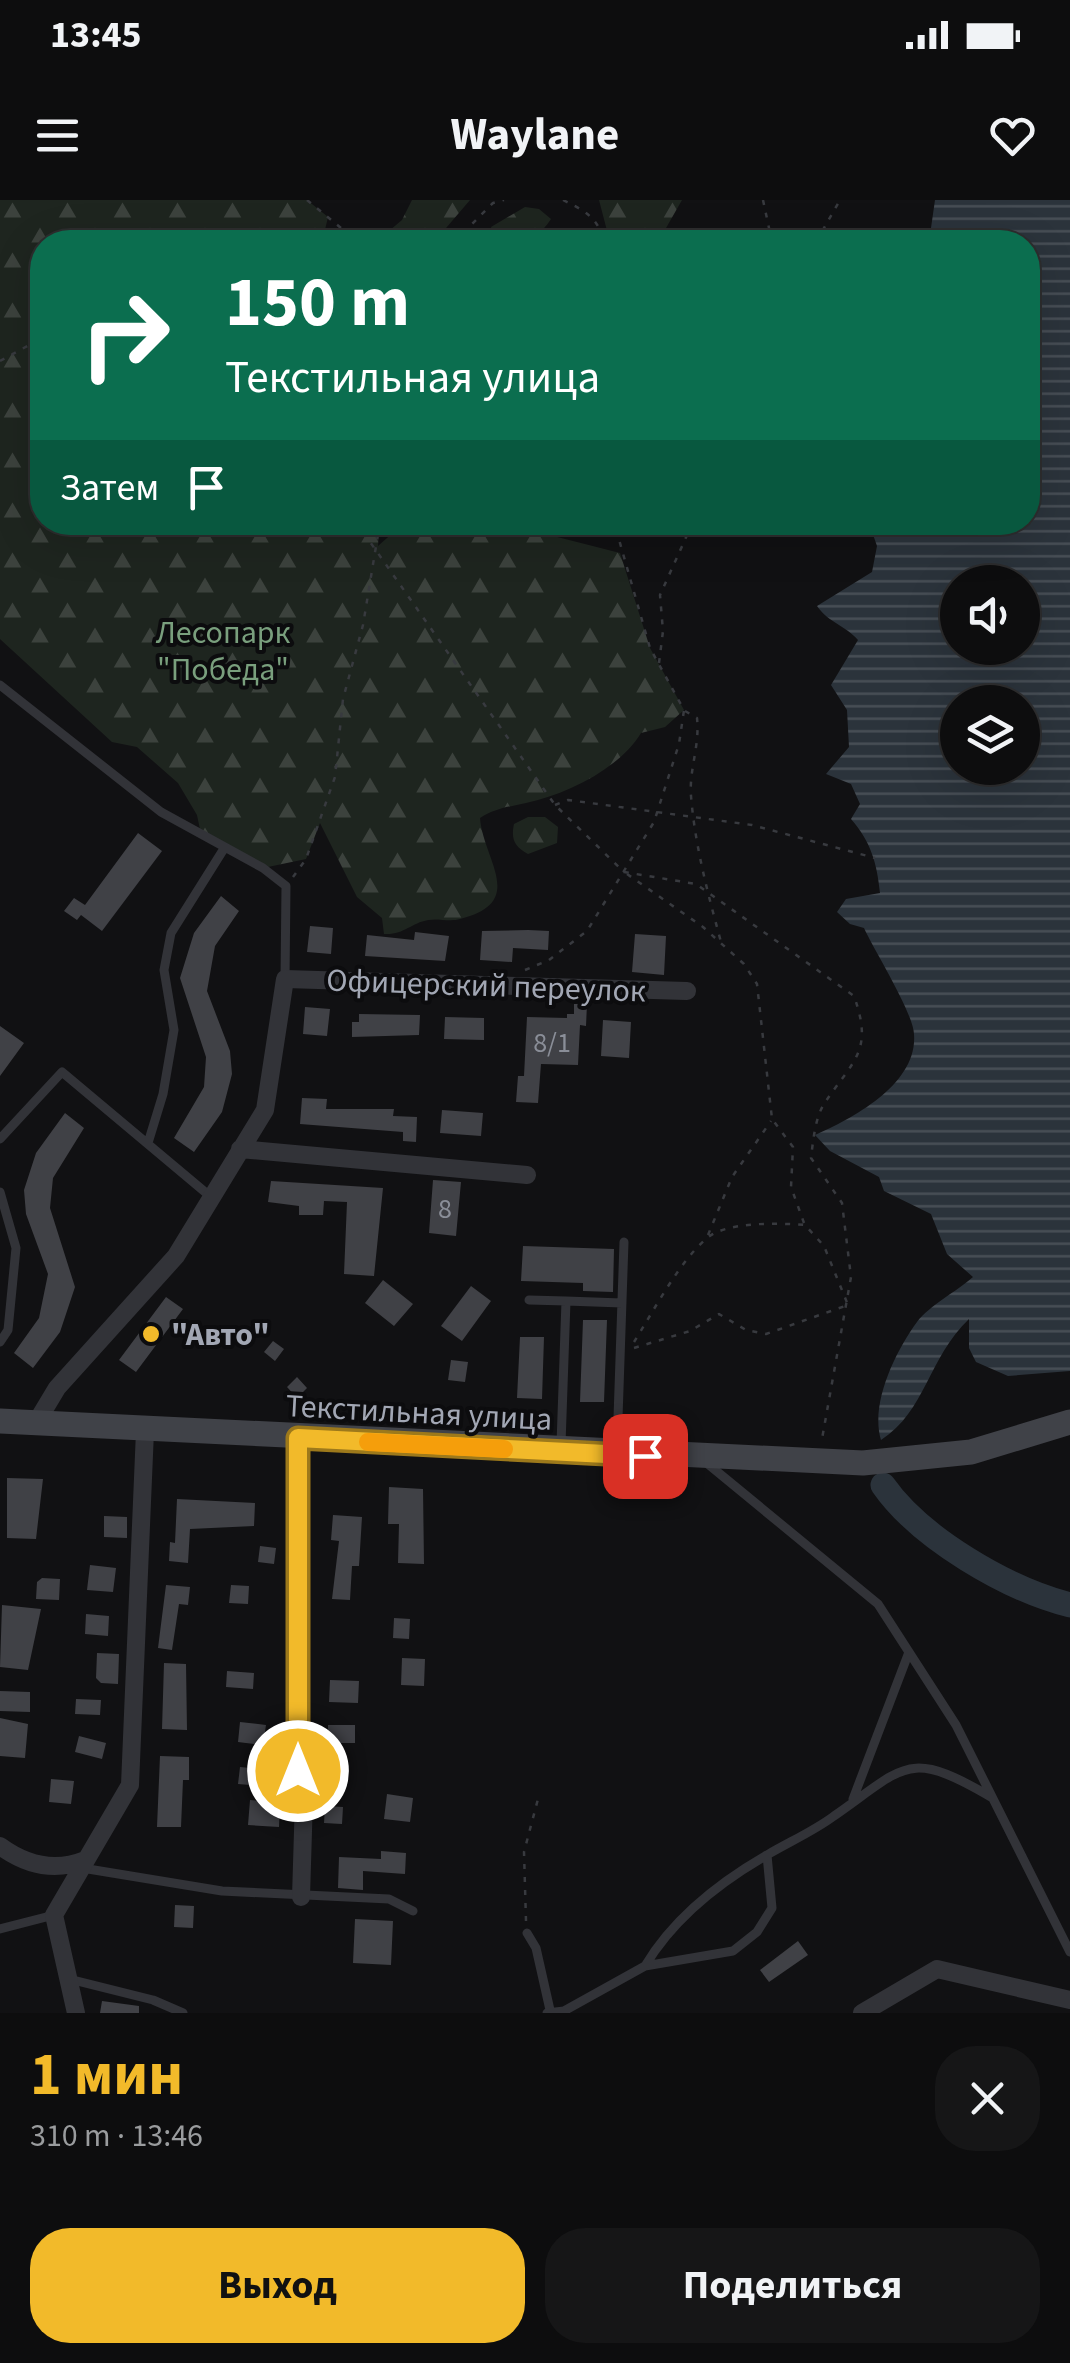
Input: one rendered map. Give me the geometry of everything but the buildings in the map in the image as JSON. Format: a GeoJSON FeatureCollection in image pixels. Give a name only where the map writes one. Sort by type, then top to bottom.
{"type":"FeatureCollection","features":[{"type":"Feature","properties":{"kind":"main road","name":"Текстильная улица"},"geometry":{"type":"LineString","coordinates":[[0,1421],[700,1459],[863,1464],[971,1452],[1070,1422]]}},
{"type":"Feature","properties":{"kind":"street","name":"Офицерский переулок"},"geometry":{"type":"LineString","coordinates":[[286,979],[687,990]]}},
{"type":"Feature","properties":{"kind":"street"},"geometry":{"type":"LineString","coordinates":[[36,1423],[57,1388],[176,1256],[264,1110],[286,979]]}},
{"type":"Feature","properties":{"kind":"street"},"geometry":{"type":"LineString","coordinates":[[240,1149],[527,1175]]}},
{"type":"Feature","properties":{"kind":"street"},"geometry":{"type":"LineString","coordinates":[[76,2013],[54,1915],[130,1785],[145,1431]]}},
{"type":"Feature","properties":{"kind":"street"},"geometry":{"type":"LineString","coordinates":[[298,1438],[298,1771],[304,1798],[300,1897]]}},
{"type":"Feature","properties":{"kind":"street"},"geometry":{"type":"LineString","coordinates":[[0,1846],[17,1858],[41,1865],[65,1868],[84,1864]]}},
{"type":"Feature","properties":{"kind":"street"},"geometry":{"type":"LineString","coordinates":[[862,2013],[937,1969],[1070,2000]]}},
{"type":"Feature","properties":{"kind":"lane"},"geometry":{"type":"LineString","coordinates":[[0,685],[160,812],[286,886],[286,979]]}},
{"type":"Feature","properties":{"kind":"lane"},"geometry":{"type":"LineString","coordinates":[[148,1144],[163,1094],[174,1030],[164,970],[171,933],[225,847]]}},
{"type":"Feature","properties":{"kind":"lane"},"geometry":{"type":"LineString","coordinates":[[0,1139],[62,1072],[210,1197]]}},
{"type":"Feature","properties":{"kind":"lane"},"geometry":{"type":"LineString","coordinates":[[0,1192],[16,1248],[8,1330],[0,1342]]}},
{"type":"Feature","properties":{"kind":"lane"},"geometry":{"type":"LineString","coordinates":[[617,1454],[624,1242]]}},
{"type":"Feature","properties":{"kind":"lane"},"geometry":{"type":"LineString","coordinates":[[529,1300],[622,1303]]}},
{"type":"Feature","properties":{"kind":"lane"},"geometry":{"type":"LineString","coordinates":[[561,1452],[566,1302]]}},
{"type":"Feature","properties":{"kind":"lane"},"geometry":{"type":"LineString","coordinates":[[700,1459],[878,1604],[956,1725],[1070,1952]]}},
{"type":"Feature","properties":{"kind":"lane"},"geometry":{"type":"LineString","coordinates":[[852,1802],[908,1652]]}},
{"type":"Feature","properties":{"kind":"lane"},"geometry":{"type":"LineString","coordinates":[[646,1966],[662,1938],[733,1874],[903,1767],[926,1767],[993,1799]]}},
{"type":"Feature","properties":{"kind":"lane"},"geometry":{"type":"LineString","coordinates":[[527,1933],[536,1948],[548,2012],[564,2011],[646,1966],[733,1951],[757,1932],[772,1908],[767,1855]]}},
{"type":"Feature","properties":{"kind":"lane"},"geometry":{"type":"LineString","coordinates":[[84,1864],[222,1891],[389,1899],[414,1911]]}},
{"type":"Feature","properties":{"kind":"lane"},"geometry":{"type":"LineString","coordinates":[[0,1929],[54,1915]]}},
{"type":"Feature","properties":{"kind":"lane"},"geometry":{"type":"LineString","coordinates":[[69,1979],[153,2000],[183,2013]]}},
{"type":"Feature","properties":{"kind":"path"},"geometry":{"type":"LineString","coordinates":[[307,200],[342,230]]}},
{"type":"Feature","properties":{"kind":"path"},"geometry":{"type":"LineString","coordinates":[[466,230],[493,203],[504,200]]}},
{"type":"Feature","properties":{"kind":"path"},"geometry":{"type":"LineString","coordinates":[[563,200],[587,212],[600,230]]}},
{"type":"Feature","properties":{"kind":"path"},"geometry":{"type":"LineString","coordinates":[[764,200],[770,230]]}},
{"type":"Feature","properties":{"kind":"path"},"geometry":{"type":"LineString","coordinates":[[823,230],[840,200]]}},
{"type":"Feature","properties":{"kind":"path"},"geometry":{"type":"LineString","coordinates":[[0,361],[30,345]]}},
{"type":"Feature","properties":{"kind":"path"},"geometry":{"type":"LineString","coordinates":[[365,535],[555,805],[624,872],[744,964],[757,984],[772,1118],[792,1147],[791,1187],[805,1225],[824,1246],[848,1305]]}},
{"type":"Feature","properties":{"kind":"path"},"geometry":{"type":"LineString","coordinates":[[286,886],[306,858],[335,777],[343,699],[378,535]]}},
{"type":"Feature","properties":{"kind":"path"},"geometry":{"type":"LineString","coordinates":[[616,535],[659,664],[684,710],[697,718],[699,739],[691,772],[694,816],[706,892],[721,944]]}},
{"type":"Feature","properties":{"kind":"path"},"geometry":{"type":"LineString","coordinates":[[659,664],[663,631],[660,595],[686,535]]}},
{"type":"Feature","properties":{"kind":"path"},"geometry":{"type":"LineString","coordinates":[[518,973],[549,960],[587,931],[657,812],[673,768],[684,710]]}},
{"type":"Feature","properties":{"kind":"path"},"geometry":{"type":"LineString","coordinates":[[555,805],[568,800],[752,825],[875,858]]}},
{"type":"Feature","properties":{"kind":"path"},"geometry":{"type":"LineString","coordinates":[[624,872],[696,884],[854,996],[864,1026],[859,1057],[822,1107],[810,1158],[846,1214],[848,1305],[822,1439]]}},
{"type":"Feature","properties":{"kind":"path"},"geometry":{"type":"LineString","coordinates":[[772,1118],[732,1177],[707,1236],[629,1348],[690,1331],[720,1314],[746,1330],[766,1334],[848,1305]]}},
{"type":"Feature","properties":{"kind":"path"},"geometry":{"type":"LineString","coordinates":[[707,1236],[773,1222],[805,1225]]}},
{"type":"Feature","properties":{"kind":"path"},"geometry":{"type":"LineString","coordinates":[[527,1933],[524,1852],[538,1800]]}},
{"type":"Feature","properties":{"kind":"green space","name":"Лесопарк \"Победа\""},"geometry":{"type":"Polygon","coordinates":[[[0,200],[307,200],[328,217],[325,230],[30,230],[30,535],[379,535],[378,546],[390,535],[549,535],[620,553],[650,648],[684,710],[665,727],[641,733],[620,758],[591,778],[542,799],[480,818],[497,878],[492,902],[481,912],[456,920],[428,920],[384,934],[382,918],[357,897],[320,823],[306,859],[263,868],[201,834],[197,815],[178,783],[137,747],[112,742],[0,639],[0,200]]]}},
{"type":"Feature","properties":{"kind":"green space"},"geometry":{"type":"Polygon","coordinates":[[[412,200],[470,200],[444,230],[390,230],[402,220],[412,200]]]}},
{"type":"Feature","properties":{"kind":"green space"},"geometry":{"type":"Polygon","coordinates":[[[599,200],[682,200],[665,230],[607,230],[599,200]]]}},
{"type":"Feature","properties":{"kind":"green space"},"geometry":{"type":"Polygon","coordinates":[[[525,207],[539,209],[551,219],[542,230],[491,227],[525,207]]]}},
{"type":"Feature","properties":{"kind":"green space"},"geometry":{"type":"Polygon","coordinates":[[[528,817],[545,817],[558,827],[557,843],[528,854],[519,848],[513,838],[514,824],[528,817]]]}},
{"type":"Feature","properties":{"kind":"shaded area"},"geometry":{"type":"Polygon","coordinates":[[[935,200],[1070,200],[1070,1371],[1008,1376],[976,1362],[969,1348],[969,1319],[944,1350],[908,1414],[881,1440],[878,1426],[882,1395],[901,1348],[922,1316],[973,1277],[947,1254],[931,1214],[884,1191],[879,1177],[830,1151],[815,1135],[864,1109],[894,1083],[906,1068],[914,1034],[901,997],[864,928],[850,924],[837,912],[846,899],[880,893],[872,853],[851,819],[860,804],[851,784],[826,774],[849,747],[847,710],[831,685],[858,640],[817,606],[872,572],[877,546],[873,535],[1040,535],[1040,230],[931,230],[935,200]]]}},
{"type":"Feature","properties":{"kind":"waterway"},"geometry":{"type":"LineString","coordinates":[[883,1485],[919,1524],[967,1559],[1019,1587],[1070,1605]]}},
{"type":"Feature","properties":{"kind":"slow traffic"},"geometry":{"type":"LineString","coordinates":[[368,1442],[504,1449]]}},
{"type":"Feature","properties":{"kind":"place","name":"\"Авто\""},"geometry":{"type":"Point","coordinates":[151,1334]}},
{"type":"Feature","properties":{"kind":"route"},"geometry":{"type":"LineString","coordinates":[[298,1771],[298,1438],[645,1456]]}}]}
